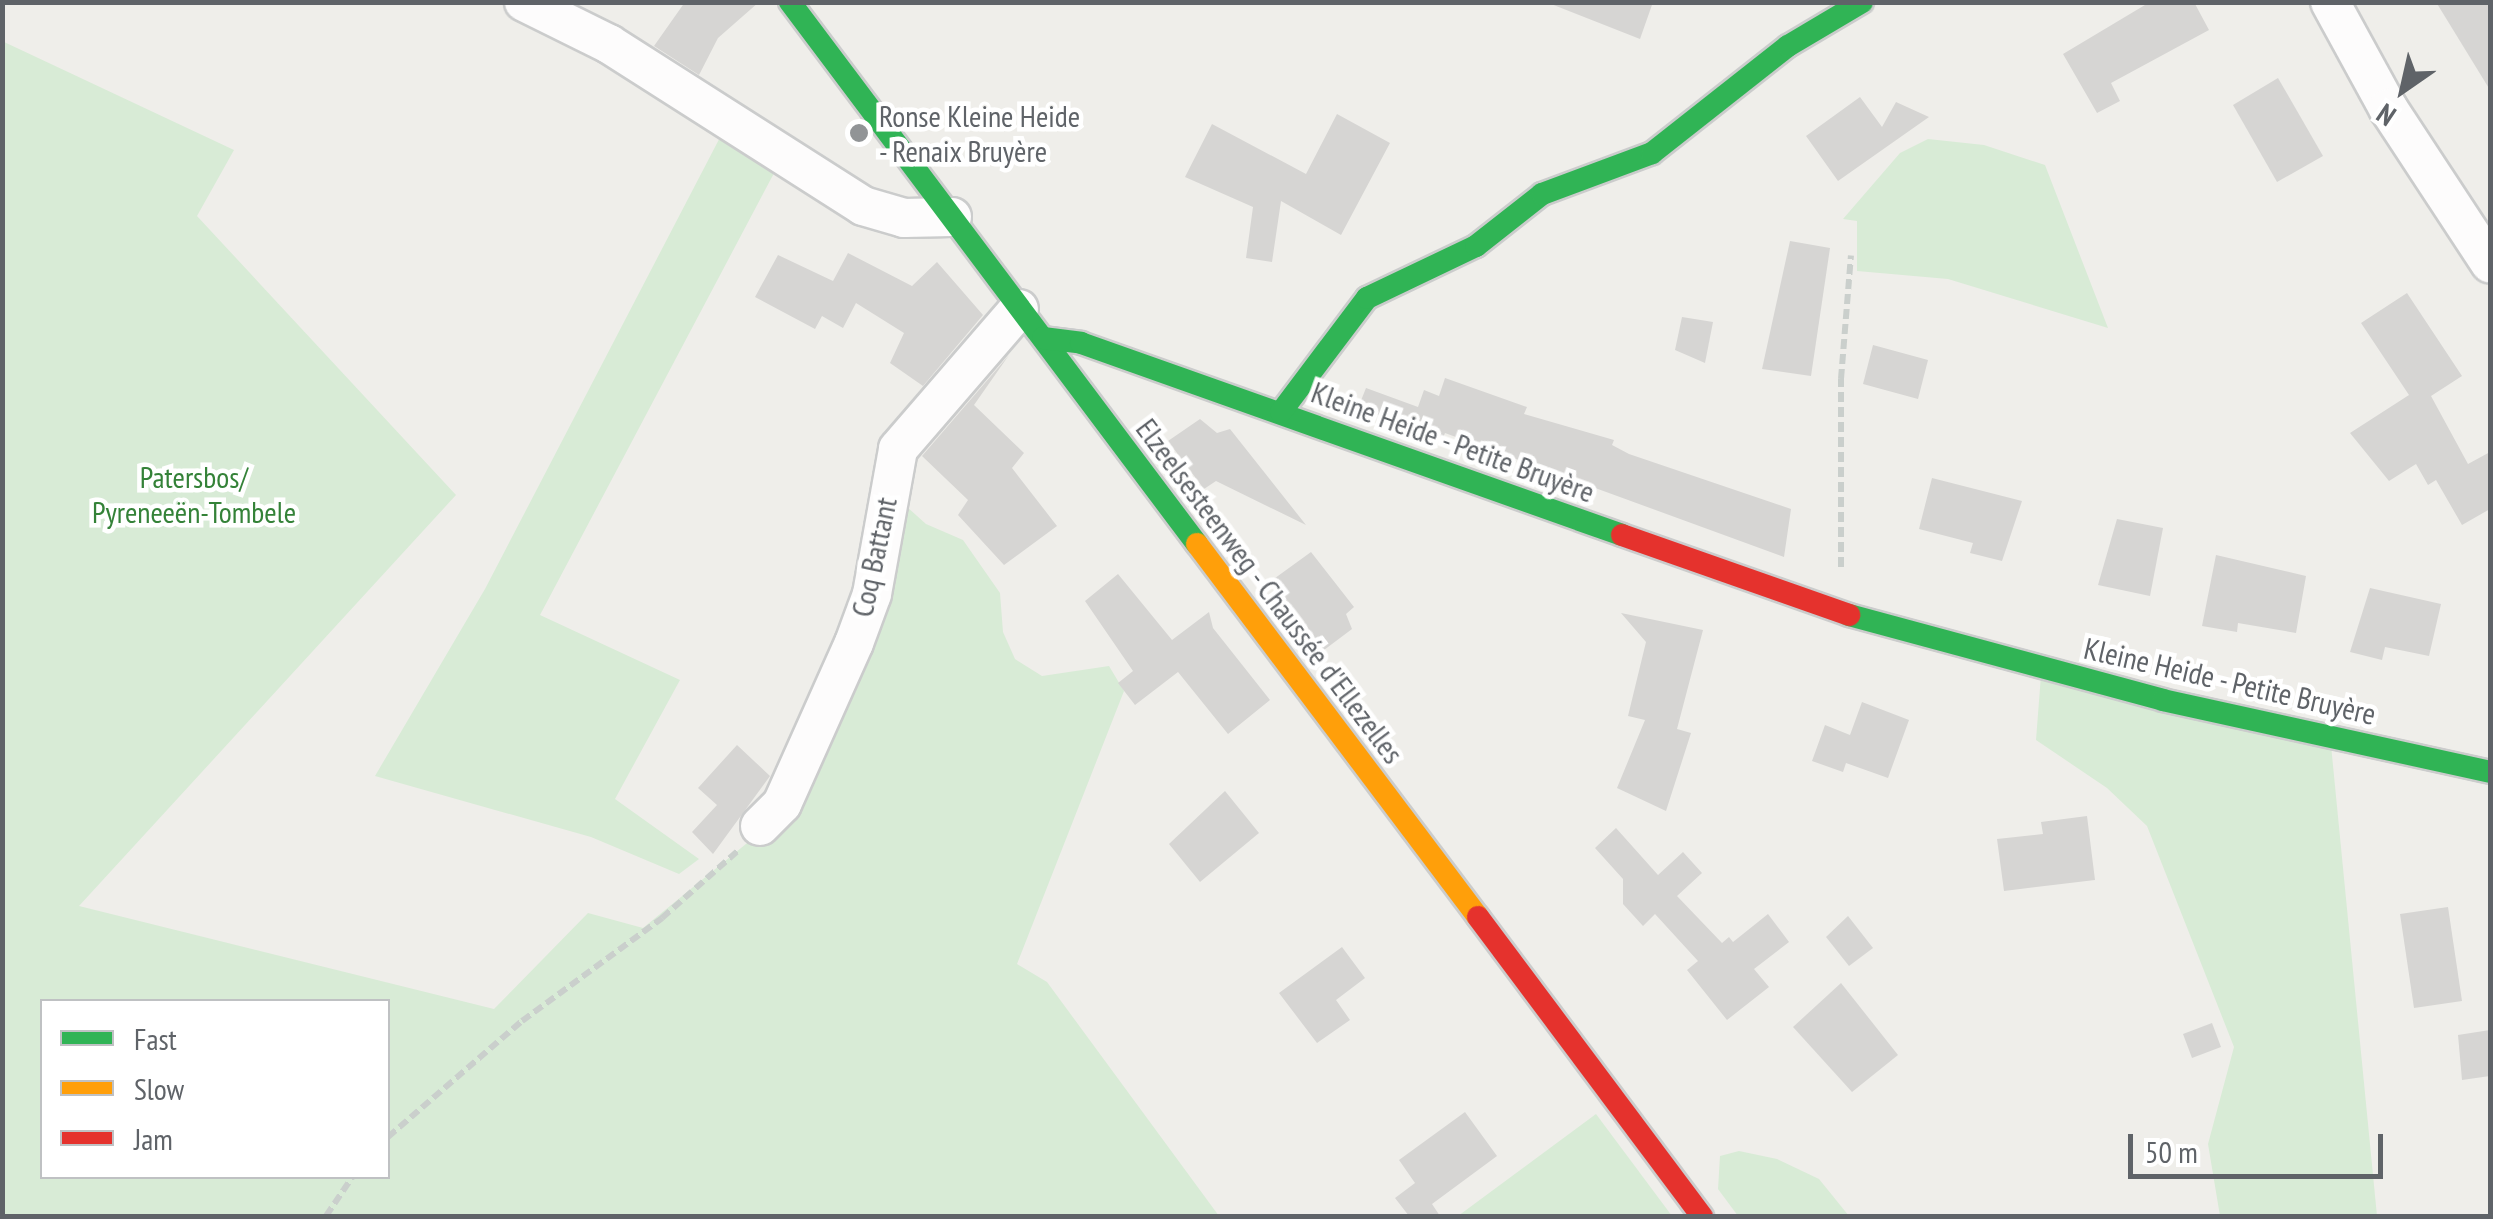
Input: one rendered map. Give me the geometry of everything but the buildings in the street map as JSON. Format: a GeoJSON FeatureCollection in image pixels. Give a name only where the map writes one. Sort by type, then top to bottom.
{"type":"FeatureCollection","features":[{"type":"Feature","properties":{"kind":"street"},"geometry":{"type":"LineString","coordinates":[[524,2],[609,44],[863,206],[904,218],[952,217]]}},
{"type":"Feature","properties":{"kind":"street","name":"Elzeelsesteenweg - Chaussée d'Ellezelles"},"geometry":{"type":"LineString","coordinates":[[790,2],[1702,1216]]}},
{"type":"Feature","properties":{"kind":"street"},"geometry":{"type":"LineString","coordinates":[[1280,412],[1367,298],[1476,246],[1542,194],[1652,153],[1788,46],[1862,2]]}},
{"type":"Feature","properties":{"kind":"street"},"geometry":{"type":"LineString","coordinates":[[2330,2],[2396,120],[2490,263]]}},
{"type":"Feature","properties":{"kind":"street","name":"Coq Battant"},"geometry":{"type":"LineString","coordinates":[[760,826],[782,804],[872,594],[898,449],[1019,309]]}},
{"type":"Feature","properties":{"kind":"street","name":"Kleine Heide - Petite Bruyère"},"geometry":{"type":"LineString","coordinates":[[1043,338],[1081,343],[1840,614],[2163,700],[2490,772]]}},
{"type":"Feature","properties":{"kind":"path"},"geometry":{"type":"LineString","coordinates":[[1840,614],[1841,380],[1851,255]]}},
{"type":"Feature","properties":{"kind":"path"},"geometry":{"type":"LineString","coordinates":[[390,1136],[522,1021],[693,893],[760,826]]}},
{"type":"Feature","properties":{"kind":"path"},"geometry":{"type":"LineString","coordinates":[[326,1216],[352,1179]]}},
{"type":"Feature","properties":{"kind":"green space","name":"Patersbos/ Pyreneeën-Tombele"},"geometry":{"type":"Polygon","coordinates":[[[2,41],[234,150],[197,216],[456,495],[79,906],[494,1009],[588,913],[643,928],[785,812],[897,498],[926,524],[963,540],[1000,593],[1003,632],[1015,659],[1042,676],[1109,666],[1124,691],[1017,964],[1047,982],[1219,1216],[3,1216],[2,41]]]}},
{"type":"Feature","properties":{"kind":"green space"},"geometry":{"type":"Polygon","coordinates":[[[727,124],[781,160],[540,615],[680,680],[615,799],[699,859],[679,874],[591,837],[375,776],[485,589],[727,124]]]}},
{"type":"Feature","properties":{"kind":"green space"},"geometry":{"type":"Polygon","coordinates":[[[1928,139],[1984,145],[2045,165],[2108,328],[1948,279],[1857,271],[1857,221],[1843,219],[1900,153],[1928,139]]]}},
{"type":"Feature","properties":{"kind":"green space"},"geometry":{"type":"Polygon","coordinates":[[[2041,675],[2331,745],[2377,1216],[2220,1216],[2208,1144],[2234,1047],[2147,826],[2107,788],[2036,740],[2041,675]]]}},
{"type":"Feature","properties":{"kind":"green space"},"geometry":{"type":"Polygon","coordinates":[[[1596,1114],[1672,1216],[1458,1216],[1596,1114]]]}},
{"type":"Feature","properties":{"kind":"green space"},"geometry":{"type":"Polygon","coordinates":[[[1739,1151],[1777,1159],[1819,1179],[1849,1216],[1738,1216],[1718,1189],[1720,1156],[1739,1151]]]}},
{"type":"Feature","properties":{"kind":"traffic: fast"},"geometry":{"type":"LineString","coordinates":[[790,2],[1197,544]]}},
{"type":"Feature","properties":{"kind":"traffic: fast"},"geometry":{"type":"LineString","coordinates":[[1281,412],[1367,298],[1476,246],[1542,194],[1652,153],[1788,46],[1862,2]]}},
{"type":"Feature","properties":{"kind":"traffic: fast"},"geometry":{"type":"LineString","coordinates":[[1043,338],[1081,343],[1622,535]]}},
{"type":"Feature","properties":{"kind":"traffic: fast"},"geometry":{"type":"LineString","coordinates":[[1849,615],[2163,700],[2490,772]]}},
{"type":"Feature","properties":{"kind":"traffic: slow"},"geometry":{"type":"LineString","coordinates":[[1197,544],[1478,917]]}},
{"type":"Feature","properties":{"kind":"traffic: jam"},"geometry":{"type":"LineString","coordinates":[[1622,535],[1849,615]]}},
{"type":"Feature","properties":{"kind":"traffic: jam"},"geometry":{"type":"LineString","coordinates":[[1478,917],[1702,1216]]}},
{"type":"Feature","properties":{"kind":"place","name":"Ronse Kleine Heide - Renaix Bruyère"},"geometry":{"type":"Point","coordinates":[859,133]}}]}
